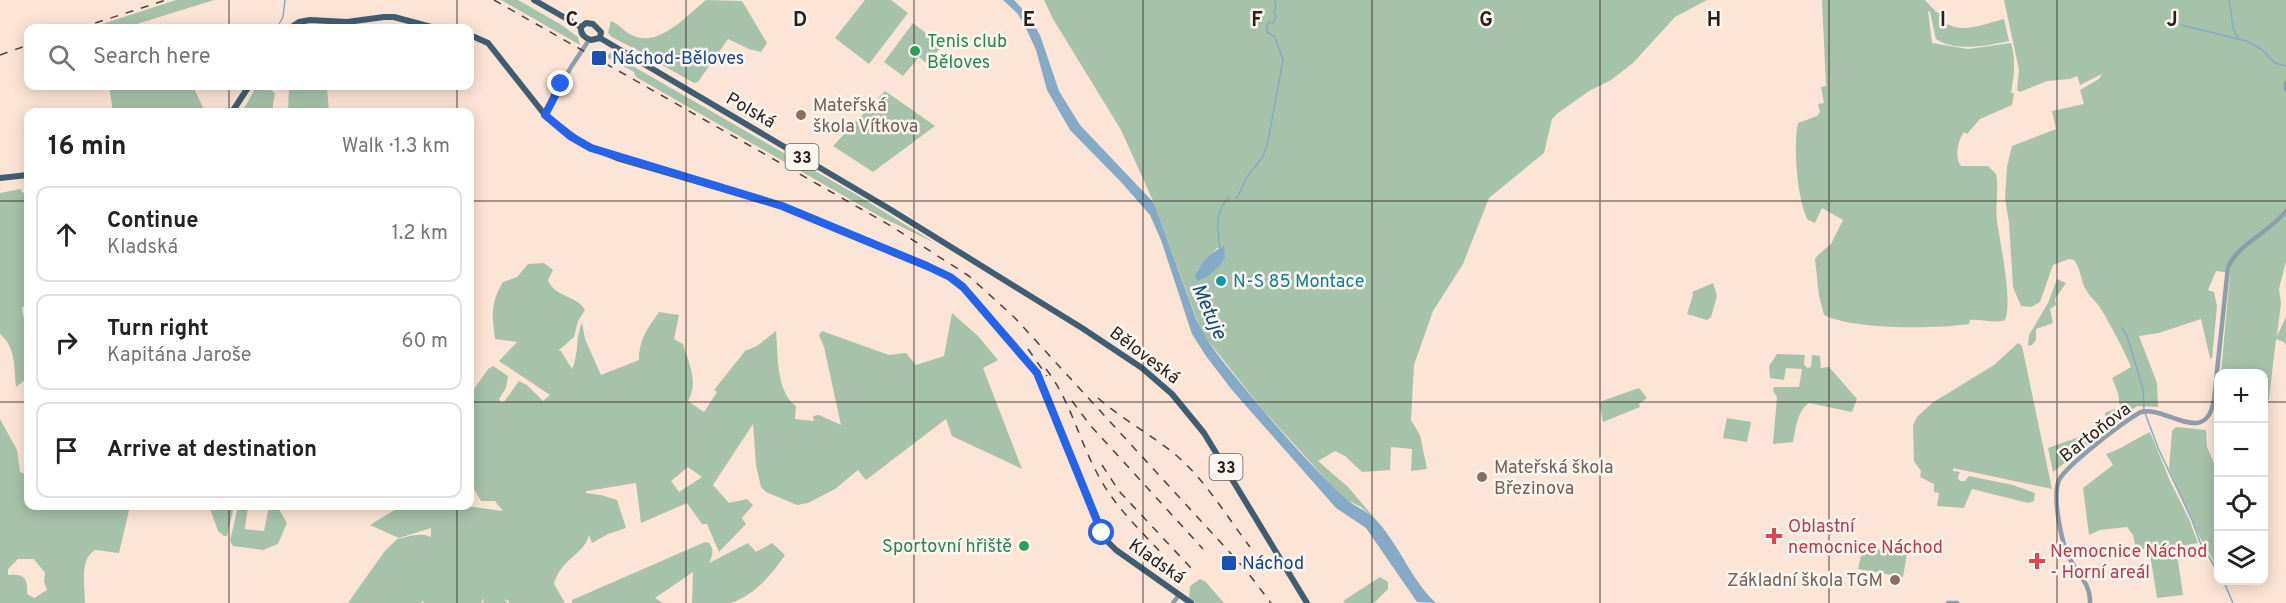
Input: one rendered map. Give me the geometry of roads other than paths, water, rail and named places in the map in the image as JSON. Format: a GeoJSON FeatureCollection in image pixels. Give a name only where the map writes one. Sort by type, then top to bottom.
{"type":"FeatureCollection","features":[{"type":"Feature","properties":{"kind":"main road","name":"Polská"},"geometry":{"type":"LineString","coordinates":[[534,0],[581,27]]}},
{"type":"Feature","properties":{"kind":"main road"},"geometry":{"type":"LineString","coordinates":[[296,24],[310,20],[347,22],[394,17],[420,24]]}},
{"type":"Feature","properties":{"kind":"main road","name":"Polská"},"geometry":{"type":"LineString","coordinates":[[581,27],[586,23],[594,24],[601,32],[600,38],[888,208]]}},
{"type":"Feature","properties":{"kind":"main road","name":"Polská"},"geometry":{"type":"LineString","coordinates":[[581,27],[582,34],[589,40]]}},
{"type":"Feature","properties":{"kind":"main road","name":"Kladská"},"geometry":{"type":"LineString","coordinates":[[474,37],[488,43],[495,50],[545,115],[570,136],[591,148],[782,206],[927,266],[959,284],[1017,347],[1037,373],[1098,525],[1107,541],[1116,550],[1191,603]]}},
{"type":"Feature","properties":{"kind":"main road"},"geometry":{"type":"LineString","coordinates":[[589,40],[600,38]]}},
{"type":"Feature","properties":{"kind":"main road"},"geometry":{"type":"LineString","coordinates":[[235,108],[246,90]]}},
{"type":"Feature","properties":{"kind":"main road"},"geometry":{"type":"LineString","coordinates":[[0,178],[24,175]]}},
{"type":"Feature","properties":{"kind":"main road","name":"Běloveská"},"geometry":{"type":"LineString","coordinates":[[888,208],[1092,334],[1142,368],[1172,394],[1209,440],[1307,603]]}},
{"type":"Feature","properties":{"kind":"street"},"geometry":{"type":"LineString","coordinates":[[545,115],[589,40]]}},
{"type":"Feature","properties":{"kind":"street"},"geometry":{"type":"LineString","coordinates":[[2286,83],[2286,89]]}},
{"type":"Feature","properties":{"kind":"street","name":"Bartoňova"},"geometry":{"type":"LineString","coordinates":[[2090,603],[2086,584],[2065,548],[2056,496],[2059,482],[2069,468],[2142,411],[2155,411],[2190,424],[2201,421],[2209,414],[2214,403],[2228,267],[2235,256],[2286,211]]}},
{"type":"Feature","properties":{"kind":"street"},"geometry":{"type":"LineString","coordinates":[[1173,603],[1179,595]]}},
{"type":"Feature","properties":{"kind":"street"},"geometry":{"type":"LineString","coordinates":[[1948,603],[1957,603]]}},
{"type":"Feature","properties":{"kind":"water"},"geometry":{"type":"Polygon","coordinates":[[[1003,0],[1014,0],[1028,15],[1040,35],[1059,91],[1080,125],[1154,203],[1197,321],[1212,347],[1304,457],[1348,500],[1377,521],[1419,584],[1436,603],[1417,602],[1366,528],[1336,508],[1232,390],[1206,356],[1192,334],[1161,240],[1150,215],[1070,130],[1047,90],[1036,50],[1024,24],[1017,13],[1003,0]]]}},
{"type":"Feature","properties":{"kind":"water"},"geometry":{"type":"Polygon","coordinates":[[[1224,246],[1223,261],[1209,275],[1197,281],[1195,276],[1203,262],[1224,246]]]}},
{"type":"Feature","properties":{"kind":"waterway"},"geometry":{"type":"LineString","coordinates":[[279,24],[283,17],[285,0]]}},
{"type":"Feature","properties":{"kind":"waterway"},"geometry":{"type":"LineString","coordinates":[[1235,198],[1247,177],[1262,158],[1267,146],[1283,60],[1275,37],[1267,32],[1267,25],[1269,22],[1273,23],[1276,17],[1275,0]]}},
{"type":"Feature","properties":{"kind":"waterway"},"geometry":{"type":"LineString","coordinates":[[2229,0],[2233,27],[2238,39]]}},
{"type":"Feature","properties":{"kind":"waterway"},"geometry":{"type":"LineString","coordinates":[[2181,25],[2246,41],[2261,49],[2275,63],[2286,66]]}},
{"type":"Feature","properties":{"kind":"waterway"},"geometry":{"type":"LineString","coordinates":[[1220,249],[1219,215],[1229,197]]}},
{"type":"Feature","properties":{"kind":"waterway"},"geometry":{"type":"LineString","coordinates":[[2122,328],[2127,336],[2143,389],[2144,410],[2158,448],[2200,542],[2214,565]]}},
{"type":"Feature","properties":{"kind":"waterway"},"geometry":{"type":"LineString","coordinates":[[2225,585],[2233,603]]}},
{"type":"Feature","properties":{"kind":"railway"},"geometry":{"type":"LineString","coordinates":[[92,24],[166,0]]}},
{"type":"Feature","properties":{"kind":"railway"},"geometry":{"type":"LineString","coordinates":[[494,0],[891,226],[969,276],[1015,318],[1245,569],[1271,603]]}},
{"type":"Feature","properties":{"kind":"railway"},"geometry":{"type":"LineString","coordinates":[[0,55],[24,46]]}},
{"type":"Feature","properties":{"kind":"railway"},"geometry":{"type":"LineString","coordinates":[[1028,349],[1047,376]]}},
{"type":"Feature","properties":{"kind":"railway"},"geometry":{"type":"LineString","coordinates":[[1046,369],[1068,406],[1090,458],[1110,495],[1165,557]]}},
{"type":"Feature","properties":{"kind":"railway"},"geometry":{"type":"LineString","coordinates":[[1098,398],[1177,456],[1207,488],[1250,547]]}},
{"type":"Feature","properties":{"kind":"railway"},"geometry":{"type":"LineString","coordinates":[[1072,401],[1090,425],[1203,549]]}},
{"type":"Feature","properties":{"kind":"railway"},"geometry":{"type":"LineString","coordinates":[[1102,465],[1119,491],[1191,568]]}},
{"type":"Feature","properties":{"kind":"place","name":"Tenis club Běloves"},"geometry":{"type":"Point","coordinates":[915,51]}},
{"type":"Feature","properties":{"kind":"place","name":"Náchod-Běloves"},"geometry":{"type":"Point","coordinates":[599,58]}},
{"type":"Feature","properties":{"kind":"place","name":"Mateřská škola Vítkova"},"geometry":{"type":"Point","coordinates":[801,115]}},
{"type":"Feature","properties":{"kind":"place","name":"N-S 85 Montace"},"geometry":{"type":"Point","coordinates":[1221,281]}},
{"type":"Feature","properties":{"kind":"place","name":"Mateřská škola Březinova"},"geometry":{"type":"Point","coordinates":[1482,477]}},
{"type":"Feature","properties":{"kind":"place","name":"Oblastní nemocnice Náchod"},"geometry":{"type":"Point","coordinates":[1774,536]}},
{"type":"Feature","properties":{"kind":"place","name":"Sportovní hřiště"},"geometry":{"type":"Point","coordinates":[1024,546]}},
{"type":"Feature","properties":{"kind":"place","name":"Nemocnice Náchod - Horní areál"},"geometry":{"type":"Point","coordinates":[2037,561]}},
{"type":"Feature","properties":{"kind":"place","name":"Náchod"},"geometry":{"type":"Point","coordinates":[1229,563]}},
{"type":"Feature","properties":{"kind":"place","name":"Základní škola TGM"},"geometry":{"type":"Point","coordinates":[1895,580]}},
{"type":"Feature","properties":{"kind":"water label","name":"Metuje"},"geometry":{"type":"Point","coordinates":[1210,311]}}]}
